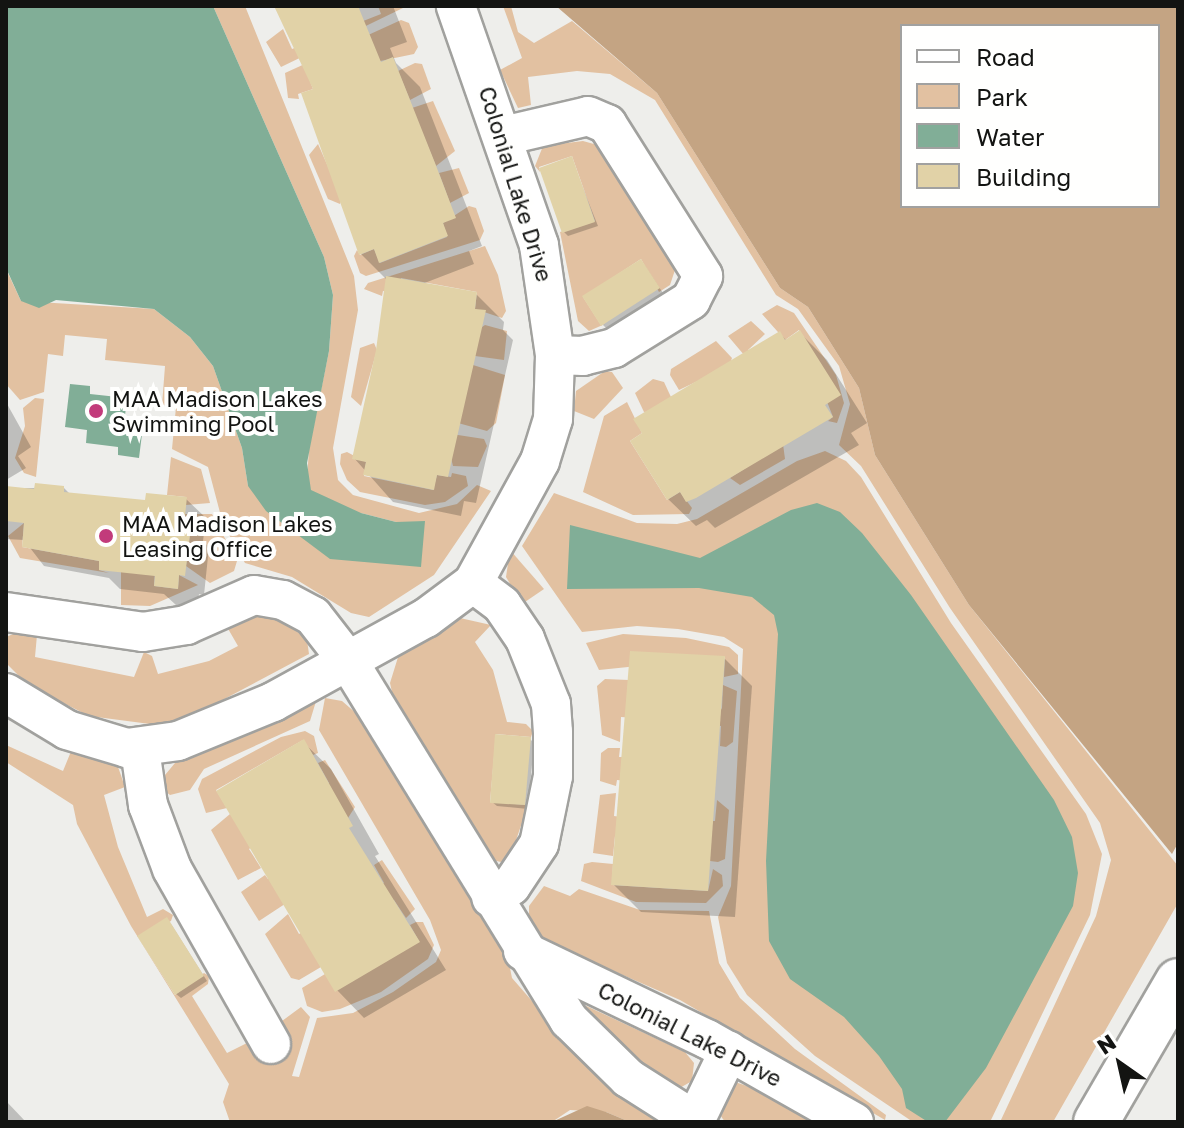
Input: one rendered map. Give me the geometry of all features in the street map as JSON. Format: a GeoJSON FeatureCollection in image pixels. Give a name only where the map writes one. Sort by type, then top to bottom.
{"type":"FeatureCollection","features":[{"type":"Feature","properties":{"kind":"main road"},"geometry":{"type":"LineString","coordinates":[[1096,1122],[1178,981]]}},
{"type":"Feature","properties":{"kind":"street","name":"Colonial Lake Drive"},"geometry":{"type":"LineString","coordinates":[[6,693],[67,730],[140,749],[206,732],[426,618],[473,583],[540,461],[553,419],[555,355],[539,245],[456,6]]}},
{"type":"Feature","properties":{"kind":"street"},"geometry":{"type":"LineString","coordinates":[[503,136],[588,116],[607,124],[702,272],[703,285],[691,300],[614,348],[583,356],[555,355]]}},
{"type":"Feature","properties":{"kind":"street"},"geometry":{"type":"LineString","coordinates":[[473,583],[502,605],[525,639],[551,704],[553,732],[553,776],[539,844],[511,886],[491,898]]}},
{"type":"Feature","properties":{"kind":"street"},"geometry":{"type":"LineString","coordinates":[[6,612],[143,632],[186,625],[241,598],[271,597],[313,616],[348,661]]}},
{"type":"Feature","properties":{"kind":"street","name":"Colonial Lake Drive"},"geometry":{"type":"LineString","coordinates":[[348,661],[523,951],[569,1020],[601,1054],[696,1122]]}},
{"type":"Feature","properties":{"kind":"street"},"geometry":{"type":"LineString","coordinates":[[140,749],[148,805],[172,869],[271,1044]]}},
{"type":"Feature","properties":{"kind":"street","name":"Colonial Lake Drive"},"geometry":{"type":"LineString","coordinates":[[523,951],[729,1051],[854,1122]]}},
{"type":"Feature","properties":{"kind":"street"},"geometry":{"type":"LineString","coordinates":[[696,1122],[729,1051]]}},
{"type":"Feature","properties":{"kind":"green space"},"geometry":{"type":"Polygon","coordinates":[[[213,6],[245,6],[354,276],[358,310],[333,448],[338,480],[353,495],[419,513],[457,504],[477,485],[491,491],[434,575],[369,617],[351,613],[292,577],[245,563],[223,524],[208,467],[172,449],[176,407],[162,405],[165,366],[105,360],[107,339],[65,335],[63,356],[48,354],[44,392],[20,400],[6,384],[6,269],[21,301],[154,309],[190,337],[213,366],[242,448],[248,486],[345,507],[311,491],[307,479],[309,449],[329,351],[333,295],[324,257],[213,6]],[[361,513],[316,545],[396,522],[361,513]]]}},
{"type":"Feature","properties":{"kind":"green space"},"geometry":{"type":"Polygon","coordinates":[[[378,6],[403,8],[281,67],[266,42],[283,29],[292,49],[381,14],[378,6]]]}},
{"type":"Feature","properties":{"kind":"green space"},"geometry":{"type":"Polygon","coordinates":[[[503,6],[511,6],[518,32],[534,43],[572,21],[657,93],[780,288],[808,307],[859,388],[875,455],[969,605],[1178,866],[1178,903],[1053,1122],[1000,1122],[1096,916],[1111,860],[1100,823],[950,608],[861,466],[839,445],[850,404],[839,366],[798,309],[776,295],[655,100],[610,74],[577,71],[528,77],[531,105],[518,108],[500,70],[522,58],[503,6]]]}},
{"type":"Feature","properties":{"kind":"green space"},"geometry":{"type":"Polygon","coordinates":[[[401,20],[409,23],[418,47],[414,54],[308,76],[313,89],[298,94],[299,99],[288,98],[285,73],[401,20]]]}},
{"type":"Feature","properties":{"kind":"green space"},"geometry":{"type":"Polygon","coordinates":[[[415,63],[422,64],[431,89],[410,100],[398,71],[415,63]]]}},
{"type":"Feature","properties":{"kind":"green space"},"geometry":{"type":"Polygon","coordinates":[[[433,101],[455,151],[436,166],[412,108],[433,101]]]}},
{"type":"Feature","properties":{"kind":"green space"},"geometry":{"type":"Polygon","coordinates":[[[583,141],[601,146],[675,270],[670,285],[659,292],[641,259],[583,297],[601,325],[605,324],[589,331],[578,321],[560,232],[595,221],[572,156],[539,167],[540,172],[535,166],[543,146],[583,141]]]}},
{"type":"Feature","properties":{"kind":"green space"},"geometry":{"type":"Polygon","coordinates":[[[318,144],[342,198],[340,204],[328,199],[309,155],[318,144]]]}},
{"type":"Feature","properties":{"kind":"green space"},"geometry":{"type":"Polygon","coordinates":[[[459,168],[469,193],[450,203],[439,173],[459,168]]]}},
{"type":"Feature","properties":{"kind":"green space"},"geometry":{"type":"Polygon","coordinates":[[[469,206],[476,208],[484,231],[480,240],[366,276],[360,273],[354,256],[357,250],[360,255],[374,249],[380,263],[447,237],[443,223],[469,206]]]}},
{"type":"Feature","properties":{"kind":"green space"},"geometry":{"type":"Polygon","coordinates":[[[485,246],[498,275],[506,311],[502,318],[475,309],[477,292],[401,278],[398,293],[383,291],[382,296],[364,289],[368,283],[485,246]]]}},
{"type":"Feature","properties":{"kind":"green space"},"geometry":{"type":"Polygon","coordinates":[[[777,305],[794,313],[836,375],[844,403],[837,423],[828,421],[833,417],[799,330],[785,340],[762,314],[777,305]]]}},
{"type":"Feature","properties":{"kind":"green space"},"geometry":{"type":"Polygon","coordinates":[[[751,321],[765,334],[748,350],[750,362],[728,336],[751,321]]]}},
{"type":"Feature","properties":{"kind":"green space"},"geometry":{"type":"Polygon","coordinates":[[[485,325],[507,331],[504,360],[475,356],[479,329],[485,325]]]}},
{"type":"Feature","properties":{"kind":"green space"},"geometry":{"type":"Polygon","coordinates":[[[716,341],[732,358],[729,366],[679,390],[670,375],[671,369],[716,341]]]}},
{"type":"Feature","properties":{"kind":"green space"},"geometry":{"type":"Polygon","coordinates":[[[374,343],[377,350],[361,406],[351,397],[360,348],[374,343]]]}},
{"type":"Feature","properties":{"kind":"green space"},"geometry":{"type":"Polygon","coordinates":[[[473,365],[505,375],[496,423],[487,431],[458,423],[473,365]]]}},
{"type":"Feature","properties":{"kind":"green space"},"geometry":{"type":"Polygon","coordinates":[[[605,371],[612,372],[623,388],[594,419],[574,411],[576,391],[605,371]]]}},
{"type":"Feature","properties":{"kind":"green space"},"geometry":{"type":"Polygon","coordinates":[[[653,379],[664,382],[677,410],[644,412],[635,393],[653,379]]]}},
{"type":"Feature","properties":{"kind":"green space"},"geometry":{"type":"Polygon","coordinates":[[[35,398],[44,399],[36,477],[24,473],[15,458],[25,426],[23,408],[35,398]]]}},
{"type":"Feature","properties":{"kind":"green space"},"geometry":{"type":"Polygon","coordinates":[[[627,402],[642,433],[630,441],[667,500],[680,492],[692,508],[689,514],[633,515],[583,492],[604,416],[627,402]]]}},
{"type":"Feature","properties":{"kind":"green space"},"geometry":{"type":"Polygon","coordinates":[[[445,433],[484,439],[487,446],[478,467],[453,466],[445,433]]]}},
{"type":"Feature","properties":{"kind":"green space"},"geometry":{"type":"Polygon","coordinates":[[[783,444],[785,459],[740,485],[730,478],[783,444]]]}},
{"type":"Feature","properties":{"kind":"green space"},"geometry":{"type":"Polygon","coordinates":[[[825,451],[846,461],[861,477],[951,623],[1086,814],[1102,854],[1090,915],[990,1122],[913,1122],[815,1056],[747,995],[727,963],[718,917],[731,886],[743,649],[724,637],[678,629],[637,626],[582,632],[522,546],[554,493],[637,523],[677,524],[697,519],[797,461],[825,451]]]}},
{"type":"Feature","properties":{"kind":"green space"},"geometry":{"type":"Polygon","coordinates":[[[347,452],[366,462],[364,476],[433,490],[437,475],[451,477],[452,473],[466,476],[468,486],[445,502],[425,505],[360,492],[347,480],[340,464],[341,454],[347,452]]]}},
{"type":"Feature","properties":{"kind":"green space"},"geometry":{"type":"Polygon","coordinates":[[[171,457],[201,469],[210,503],[186,505],[186,497],[167,495],[171,457]]]}},
{"type":"Feature","properties":{"kind":"green space"},"geometry":{"type":"Polygon","coordinates":[[[184,514],[212,514],[237,561],[234,571],[210,583],[186,566],[191,526],[184,525],[184,514]]]}},
{"type":"Feature","properties":{"kind":"green space"},"geometry":{"type":"Polygon","coordinates":[[[24,523],[22,547],[99,561],[99,570],[109,573],[20,558],[8,536],[24,523]]]}},
{"type":"Feature","properties":{"kind":"green space"},"geometry":{"type":"Polygon","coordinates":[[[510,550],[544,589],[522,604],[506,577],[510,550]]]}},
{"type":"Feature","properties":{"kind":"green space"},"geometry":{"type":"Polygon","coordinates":[[[155,569],[154,586],[178,589],[179,575],[198,585],[150,606],[121,605],[121,572],[155,569]]]}},
{"type":"Feature","properties":{"kind":"green space"},"geometry":{"type":"Polygon","coordinates":[[[237,615],[281,618],[307,640],[309,654],[181,722],[150,724],[89,716],[28,685],[6,663],[6,637],[18,632],[37,635],[35,657],[134,677],[144,652],[152,656],[158,674],[209,661],[238,646],[227,627],[237,615]]]}},
{"type":"Feature","properties":{"kind":"green space"},"geometry":{"type":"Polygon","coordinates":[[[460,618],[491,625],[475,642],[493,670],[507,722],[526,724],[533,731],[531,737],[496,734],[490,802],[528,805],[512,852],[501,862],[492,860],[394,701],[390,683],[399,654],[460,618]]]}},
{"type":"Feature","properties":{"kind":"green space"},"geometry":{"type":"Polygon","coordinates":[[[623,634],[686,638],[729,647],[738,655],[738,674],[724,677],[725,657],[599,670],[586,643],[623,634]]]}},
{"type":"Feature","properties":{"kind":"green space"},"geometry":{"type":"Polygon","coordinates":[[[605,679],[629,680],[636,718],[621,717],[620,742],[602,735],[597,686],[605,679]]]}},
{"type":"Feature","properties":{"kind":"green space"},"geometry":{"type":"Polygon","coordinates":[[[723,685],[737,691],[733,742],[726,747],[720,746],[721,726],[711,725],[722,708],[723,685]]]}},
{"type":"Feature","properties":{"kind":"green space"},"geometry":{"type":"Polygon","coordinates":[[[317,698],[310,721],[204,769],[190,790],[170,795],[165,791],[165,775],[175,763],[317,698]]]}},
{"type":"Feature","properties":{"kind":"green space"},"geometry":{"type":"Polygon","coordinates":[[[325,698],[342,701],[357,714],[509,963],[512,978],[552,1024],[669,1122],[630,1122],[606,1112],[570,1110],[552,1122],[230,1122],[223,1102],[229,1084],[131,926],[77,824],[73,805],[6,762],[6,745],[63,771],[72,749],[116,761],[125,787],[104,795],[118,847],[147,917],[163,909],[173,915],[171,921],[138,937],[175,995],[204,973],[209,976],[208,984],[192,996],[227,1053],[247,1043],[260,1061],[290,1041],[282,1021],[301,1007],[310,1017],[292,1076],[299,1077],[317,1018],[353,1013],[393,992],[436,962],[441,950],[430,920],[319,730],[325,698]]]}},
{"type":"Feature","properties":{"kind":"green space"},"geometry":{"type":"Polygon","coordinates":[[[305,731],[314,736],[318,753],[313,755],[303,740],[216,790],[227,808],[206,813],[198,789],[202,779],[281,737],[305,731]]]}},
{"type":"Feature","properties":{"kind":"green space"},"geometry":{"type":"Polygon","coordinates":[[[608,748],[620,748],[619,757],[630,757],[628,781],[617,780],[616,786],[600,781],[601,753],[608,748]]]}},
{"type":"Feature","properties":{"kind":"green space"},"geometry":{"type":"Polygon","coordinates":[[[325,760],[355,807],[348,818],[320,790],[329,783],[318,763],[325,760]]]}},
{"type":"Feature","properties":{"kind":"green space"},"geometry":{"type":"Polygon","coordinates":[[[616,793],[614,816],[628,818],[626,836],[615,836],[613,856],[593,853],[600,795],[616,793]]]}},
{"type":"Feature","properties":{"kind":"green space"},"geometry":{"type":"Polygon","coordinates":[[[717,800],[729,810],[725,859],[718,862],[710,861],[703,821],[715,821],[717,800]]]}},
{"type":"Feature","properties":{"kind":"green space"},"geometry":{"type":"Polygon","coordinates":[[[230,814],[259,842],[249,849],[261,868],[238,880],[211,830],[230,814]]]}},
{"type":"Feature","properties":{"kind":"green space"},"geometry":{"type":"Polygon","coordinates":[[[382,860],[415,909],[406,918],[394,900],[384,905],[374,889],[384,883],[374,865],[382,860]]]}},
{"type":"Feature","properties":{"kind":"green space"},"geometry":{"type":"Polygon","coordinates":[[[584,864],[613,864],[612,885],[708,891],[713,869],[722,875],[723,886],[706,903],[636,902],[581,881],[584,864]]]}},
{"type":"Feature","properties":{"kind":"green space"},"geometry":{"type":"Polygon","coordinates":[[[278,873],[294,898],[259,921],[241,892],[265,875],[268,879],[278,873]]]}},
{"type":"Feature","properties":{"kind":"green space"},"geometry":{"type":"Polygon","coordinates":[[[544,886],[570,896],[579,889],[640,910],[709,911],[719,963],[740,998],[795,1049],[886,1115],[885,1120],[680,1000],[538,938],[529,921],[529,906],[544,886]]]}},
{"type":"Feature","properties":{"kind":"green space"},"geometry":{"type":"Polygon","coordinates":[[[288,914],[299,934],[310,928],[321,967],[299,980],[291,978],[265,934],[288,914]]]}},
{"type":"Feature","properties":{"kind":"green space"},"geometry":{"type":"Polygon","coordinates":[[[423,922],[434,945],[428,959],[381,992],[340,1009],[322,1012],[307,1006],[302,988],[325,974],[419,941],[410,925],[423,922]]]}},
{"type":"Feature","properties":{"kind":"green space"},"geometry":{"type":"Polygon","coordinates":[[[580,1003],[685,1052],[694,1063],[692,1081],[678,1089],[667,1087],[577,1007],[580,1003]]]}},
{"type":"Feature","properties":{"kind":"green space"},"geometry":{"type":"Polygon","coordinates":[[[735,1082],[829,1122],[725,1122],[718,1112],[729,1083],[735,1082]]]}},
{"type":"Feature","properties":{"kind":"shaded area"},"geometry":{"type":"Polygon","coordinates":[[[556,6],[1178,6],[1178,843],[1172,854],[969,605],[875,455],[859,388],[808,307],[780,288],[657,93],[556,6]]]}},
{"type":"Feature","properties":{"kind":"shaded area"},"geometry":{"type":"Polygon","coordinates":[[[587,1106],[606,1112],[630,1122],[552,1122],[587,1106]]]}},
{"type":"Feature","properties":{"kind":"water"},"geometry":{"type":"Polygon","coordinates":[[[6,6],[213,6],[324,257],[333,295],[329,351],[307,463],[311,490],[361,513],[396,522],[425,521],[421,567],[330,559],[266,511],[248,486],[242,448],[213,366],[190,337],[154,309],[56,300],[39,308],[21,301],[6,268],[6,6]]]}},
{"type":"Feature","properties":{"kind":"water","name":"MAA Madison Lakes Swimming Pool"},"geometry":{"type":"Polygon","coordinates":[[[70,384],[90,386],[90,394],[127,398],[124,424],[143,426],[139,458],[118,455],[118,447],[86,443],[87,430],[65,427],[70,384]]]}},
{"type":"Feature","properties":{"kind":"water"},"geometry":{"type":"Polygon","coordinates":[[[817,503],[840,512],[862,533],[911,595],[1054,800],[1072,837],[1078,873],[1073,906],[986,1068],[945,1122],[928,1122],[906,1108],[902,1089],[879,1056],[844,1017],[790,979],[769,941],[766,861],[778,634],[774,615],[752,597],[699,588],[567,589],[570,525],[700,558],[791,510],[817,503]]]}},
{"type":"Feature","properties":{"kind":"building"},"geometry":{"type":"Polygon","coordinates":[[[274,6],[358,6],[381,62],[393,57],[435,163],[456,218],[443,223],[448,236],[379,263],[374,249],[359,255],[301,93],[313,89],[274,6]]]}},
{"type":"Feature","properties":{"kind":"building"},"geometry":{"type":"Polygon","coordinates":[[[572,156],[595,222],[562,233],[539,168],[572,156]]]}},
{"type":"Feature","properties":{"kind":"building"},"geometry":{"type":"Polygon","coordinates":[[[641,259],[660,288],[601,326],[582,296],[641,259]]]}},
{"type":"Feature","properties":{"kind":"building"},"geometry":{"type":"Polygon","coordinates":[[[386,276],[477,292],[475,309],[486,310],[448,477],[437,475],[434,490],[363,475],[366,462],[352,459],[376,350],[386,276]]]}},
{"type":"Feature","properties":{"kind":"building"},"geometry":{"type":"Polygon","coordinates":[[[800,330],[841,395],[825,405],[833,417],[696,498],[686,502],[680,492],[667,500],[630,441],[642,433],[633,419],[780,331],[785,340],[800,330]]]}},
{"type":"Feature","properties":{"kind":"building","name":"MAA Madison Lakes Leasing Office"},"geometry":{"type":"Polygon","coordinates":[[[35,483],[64,486],[64,492],[145,500],[146,493],[187,497],[184,525],[191,526],[185,576],[179,575],[178,589],[154,586],[155,576],[99,570],[99,561],[22,547],[24,523],[6,521],[6,486],[34,489],[35,483]]]}},
{"type":"Feature","properties":{"kind":"building"},"geometry":{"type":"Polygon","coordinates":[[[630,651],[725,656],[708,891],[611,885],[630,651]]]}},
{"type":"Feature","properties":{"kind":"building"},"geometry":{"type":"Polygon","coordinates":[[[495,734],[531,737],[525,805],[490,803],[495,734]]]}},
{"type":"Feature","properties":{"kind":"building"},"geometry":{"type":"Polygon","coordinates":[[[304,739],[353,826],[349,828],[420,942],[335,992],[216,791],[304,739]]]}},
{"type":"Feature","properties":{"kind":"building"},"geometry":{"type":"Polygon","coordinates":[[[167,917],[204,976],[175,995],[137,936],[167,917]]]}},
{"type":"Feature","properties":{"kind":"place","name":"MAA Madison Lakes Swimming Pool"},"geometry":{"type":"Point","coordinates":[96,411]}},
{"type":"Feature","properties":{"kind":"place","name":"MAA Madison Lakes Leasing Office"},"geometry":{"type":"Point","coordinates":[106,536]}}]}
